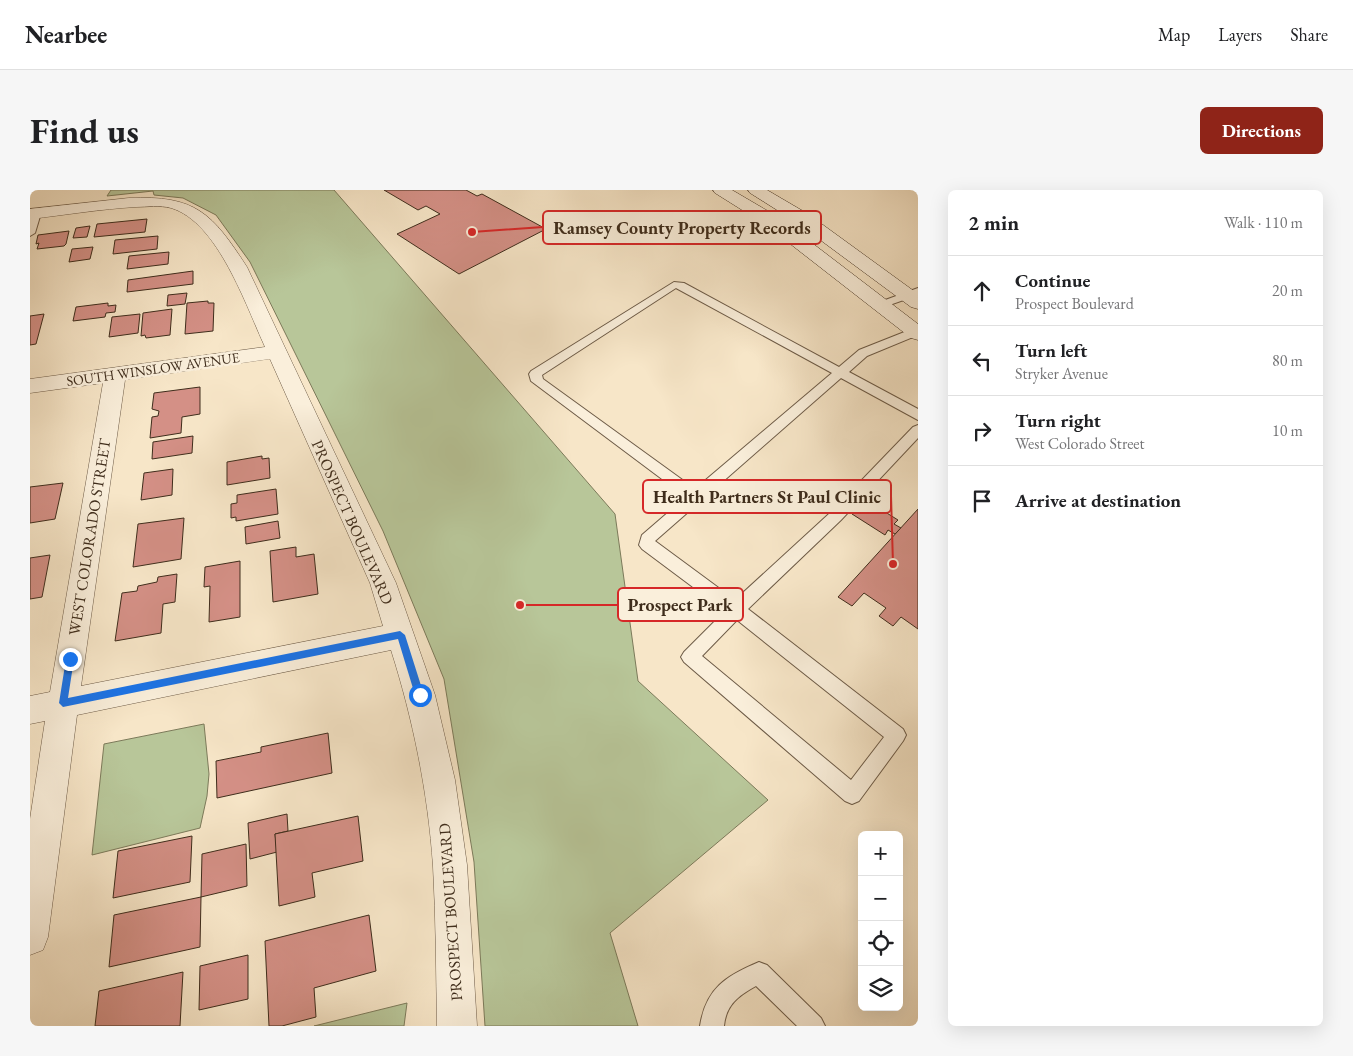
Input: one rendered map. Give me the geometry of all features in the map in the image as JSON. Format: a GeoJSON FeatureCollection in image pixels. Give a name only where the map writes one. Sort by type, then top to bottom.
{"type":"FeatureCollection","features":[{"type":"Feature","properties":{"kind":"street"},"geometry":{"type":"LineString","coordinates":[[721,190],[772,221],[917,333]]}},
{"type":"Feature","properties":{"kind":"street"},"geometry":{"type":"LineString","coordinates":[[756,190],[802,218],[914,296]]}},
{"type":"Feature","properties":{"kind":"street","name":"PROSPECT BOULEVARD"},"geometry":{"type":"LineString","coordinates":[[33,213],[145,202],[176,204],[192,212],[222,241],[238,267],[383,583],[420,695],[439,780],[450,865],[457,1026]]}},
{"type":"Feature","properties":{"kind":"street","name":"SOUTH WINSLOW AVENUE"},"geometry":{"type":"LineString","coordinates":[[30,386],[276,352]]}},
{"type":"Feature","properties":{"kind":"street","name":"WEST COLORADO STREET"},"geometry":{"type":"LineString","coordinates":[[30,936],[63,703],[115,374]]}},
{"type":"Feature","properties":{"kind":"street"},"geometry":{"type":"LineString","coordinates":[[30,710],[400,635]]}},
{"type":"Feature","properties":{"kind":"lane"},"geometry":{"type":"LineString","coordinates":[[30,233],[33,213]]}},
{"type":"Feature","properties":{"kind":"lane"},"geometry":{"type":"LineString","coordinates":[[696,497],[537,381],[535,374],[674,285],[680,285],[918,415]]}},
{"type":"Feature","properties":{"kind":"lane"},"geometry":{"type":"LineString","coordinates":[[881,305],[914,296]]}},
{"type":"Feature","properties":{"kind":"lane"},"geometry":{"type":"LineString","coordinates":[[917,333],[863,353],[647,540],[647,545],[736,610],[897,735],[852,794],[690,657],[736,610],[836,516],[918,430]]}},
{"type":"Feature","properties":{"kind":"lane"},"geometry":{"type":"LineString","coordinates":[[712,1026],[713,1012],[721,997],[737,984],[759,973],[813,1026]]}},
{"type":"Feature","properties":{"kind":"green space"},"geometry":{"type":"Polygon","coordinates":[[[111,190],[334,190],[615,514],[638,681],[768,800],[610,933],[638,1026],[485,1026],[474,862],[444,679],[383,531],[250,262],[216,215],[183,198],[154,195],[153,191],[107,196],[111,190]]]}},
{"type":"Feature","properties":{"kind":"green space"},"geometry":{"type":"Polygon","coordinates":[[[204,724],[209,774],[207,796],[200,828],[92,855],[104,744],[204,724]]]}},
{"type":"Feature","properties":{"kind":"green space"},"geometry":{"type":"Polygon","coordinates":[[[407,1003],[404,1026],[314,1026],[407,1003]]]}},
{"type":"Feature","properties":{"kind":"building"},"geometry":{"type":"Polygon","coordinates":[[[384,190],[466,190],[477,196],[482,194],[546,229],[459,274],[397,234],[440,214],[426,206],[418,210],[384,190]]]}},
{"type":"Feature","properties":{"kind":"building"},"geometry":{"type":"Polygon","coordinates":[[[147,219],[145,232],[94,237],[97,224],[147,219]]]}},
{"type":"Feature","properties":{"kind":"building"},"geometry":{"type":"Polygon","coordinates":[[[90,226],[87,237],[73,238],[76,228],[90,226]]]}},
{"type":"Feature","properties":{"kind":"building"},"geometry":{"type":"Polygon","coordinates":[[[69,231],[64,246],[37,249],[39,243],[36,244],[38,235],[69,231]]]}},
{"type":"Feature","properties":{"kind":"building"},"geometry":{"type":"Polygon","coordinates":[[[158,236],[157,249],[113,254],[115,240],[158,236]]]}},
{"type":"Feature","properties":{"kind":"building"},"geometry":{"type":"Polygon","coordinates":[[[93,247],[90,259],[69,262],[72,249],[93,247]]]}},
{"type":"Feature","properties":{"kind":"building"},"geometry":{"type":"Polygon","coordinates":[[[169,252],[168,264],[127,269],[129,256],[169,252]]]}},
{"type":"Feature","properties":{"kind":"building"},"geometry":{"type":"Polygon","coordinates":[[[193,271],[193,284],[127,292],[128,280],[193,271]]]}},
{"type":"Feature","properties":{"kind":"building"},"geometry":{"type":"Polygon","coordinates":[[[187,293],[185,304],[167,306],[168,295],[187,293]]]}},
{"type":"Feature","properties":{"kind":"building"},"geometry":{"type":"Polygon","coordinates":[[[208,301],[208,303],[214,303],[213,331],[185,334],[187,303],[208,301]]]}},
{"type":"Feature","properties":{"kind":"building"},"geometry":{"type":"Polygon","coordinates":[[[108,303],[108,306],[116,305],[115,312],[106,313],[105,317],[73,321],[76,307],[108,303]]]}},
{"type":"Feature","properties":{"kind":"building"},"geometry":{"type":"Polygon","coordinates":[[[172,309],[170,335],[146,338],[145,335],[141,336],[143,313],[172,309]]]}},
{"type":"Feature","properties":{"kind":"building"},"geometry":{"type":"Polygon","coordinates":[[[44,314],[36,344],[30,345],[30,316],[44,314]]]}},
{"type":"Feature","properties":{"kind":"building"},"geometry":{"type":"Polygon","coordinates":[[[140,314],[138,333],[109,337],[112,317],[140,314]]]}},
{"type":"Feature","properties":{"kind":"building"},"geometry":{"type":"Polygon","coordinates":[[[200,387],[200,414],[182,417],[181,433],[150,438],[152,417],[158,416],[159,411],[152,409],[154,393],[200,387]]]}},
{"type":"Feature","properties":{"kind":"building"},"geometry":{"type":"Polygon","coordinates":[[[193,436],[192,453],[152,459],[153,442],[193,436]]]}},
{"type":"Feature","properties":{"kind":"building"},"geometry":{"type":"Polygon","coordinates":[[[262,456],[262,459],[269,458],[270,478],[227,485],[227,462],[262,456]]]}},
{"type":"Feature","properties":{"kind":"building"},"geometry":{"type":"Polygon","coordinates":[[[173,469],[172,495],[141,500],[144,473],[173,469]]]}},
{"type":"Feature","properties":{"kind":"building"},"geometry":{"type":"Polygon","coordinates":[[[63,483],[55,519],[30,523],[30,487],[63,483]]]}},
{"type":"Feature","properties":{"kind":"building"},"geometry":{"type":"Polygon","coordinates":[[[276,489],[278,514],[236,521],[236,517],[231,518],[231,504],[237,503],[237,495],[276,489]]]}},
{"type":"Feature","properties":{"kind":"building"},"geometry":{"type":"Polygon","coordinates":[[[866,500],[898,520],[894,524],[901,528],[895,534],[888,530],[885,535],[852,514],[866,500]]]}},
{"type":"Feature","properties":{"kind":"building"},"geometry":{"type":"Polygon","coordinates":[[[918,509],[918,629],[901,617],[893,626],[879,616],[886,608],[864,593],[852,606],[838,597],[918,509]]]}},
{"type":"Feature","properties":{"kind":"building"},"geometry":{"type":"Polygon","coordinates":[[[184,518],[181,559],[133,567],[138,524],[184,518]]]}},
{"type":"Feature","properties":{"kind":"building"},"geometry":{"type":"Polygon","coordinates":[[[278,521],[280,538],[246,544],[245,527],[278,521]]]}},
{"type":"Feature","properties":{"kind":"building"},"geometry":{"type":"Polygon","coordinates":[[[296,547],[296,557],[314,554],[318,594],[273,602],[270,551],[296,547]]]}},
{"type":"Feature","properties":{"kind":"building"},"geometry":{"type":"Polygon","coordinates":[[[50,555],[42,597],[30,599],[30,558],[50,555]]]}},
{"type":"Feature","properties":{"kind":"building"},"geometry":{"type":"Polygon","coordinates":[[[240,561],[240,617],[209,622],[210,586],[204,587],[205,567],[240,561]]]}},
{"type":"Feature","properties":{"kind":"building"},"geometry":{"type":"Polygon","coordinates":[[[177,574],[175,602],[163,604],[161,633],[115,641],[122,593],[137,591],[138,586],[157,582],[158,577],[177,574]]]}},
{"type":"Feature","properties":{"kind":"building"},"geometry":{"type":"Polygon","coordinates":[[[328,733],[332,773],[217,798],[216,761],[261,752],[261,747],[328,733]]]}},
{"type":"Feature","properties":{"kind":"building"},"geometry":{"type":"Polygon","coordinates":[[[287,814],[288,831],[275,834],[277,852],[250,859],[248,823],[287,814]]]}},
{"type":"Feature","properties":{"kind":"building"},"geometry":{"type":"Polygon","coordinates":[[[358,816],[363,861],[312,873],[315,897],[279,906],[275,834],[358,816]]]}},
{"type":"Feature","properties":{"kind":"building"},"geometry":{"type":"Polygon","coordinates":[[[192,836],[190,882],[113,898],[118,851],[192,836]]]}},
{"type":"Feature","properties":{"kind":"building"},"geometry":{"type":"Polygon","coordinates":[[[246,844],[247,886],[201,897],[202,854],[246,844]]]}},
{"type":"Feature","properties":{"kind":"building"},"geometry":{"type":"Polygon","coordinates":[[[201,897],[200,947],[109,967],[114,915],[201,897]]]}},
{"type":"Feature","properties":{"kind":"building"},"geometry":{"type":"Polygon","coordinates":[[[369,915],[376,971],[314,988],[316,1017],[282,1026],[269,1026],[265,941],[369,915]]]}},
{"type":"Feature","properties":{"kind":"building"},"geometry":{"type":"Polygon","coordinates":[[[248,955],[248,999],[199,1010],[200,966],[248,955]]]}},
{"type":"Feature","properties":{"kind":"building"},"geometry":{"type":"Polygon","coordinates":[[[183,972],[180,1026],[95,1026],[99,991],[183,972]]]}},
{"type":"Feature","properties":{"kind":"place","name":"Ramsey County Property Records"},"geometry":{"type":"Point","coordinates":[472,232]}},
{"type":"Feature","properties":{"kind":"place","name":"Health Partners St Paul Clinic"},"geometry":{"type":"Point","coordinates":[893,564]}},
{"type":"Feature","properties":{"kind":"place","name":"Prospect Park"},"geometry":{"type":"Point","coordinates":[520,605]}},
{"type":"Feature","properties":{"kind":"route"},"geometry":{"type":"LineString","coordinates":[[70,659],[63,703],[400,635],[420,695]]}}]}
